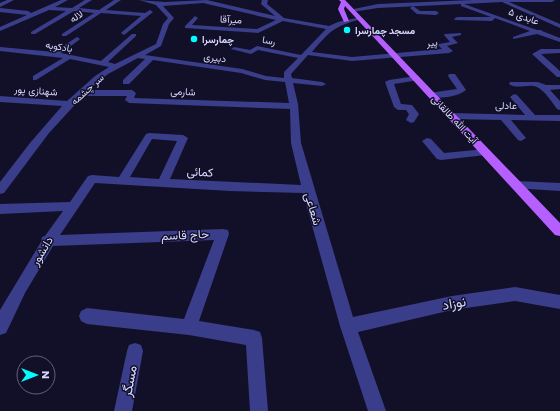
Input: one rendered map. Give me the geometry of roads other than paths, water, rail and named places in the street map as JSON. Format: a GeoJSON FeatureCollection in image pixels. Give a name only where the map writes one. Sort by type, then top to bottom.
{"type":"FeatureCollection","features":[{"type":"Feature","properties":{"kind":"main road","name":"آیت الله طالقانی"},"geometry":{"type":"LineString","coordinates":[[342,1],[351,5],[360,20],[560,231]]}},
{"type":"Feature","properties":{"kind":"main road"},"geometry":{"type":"LineString","coordinates":[[339,24],[342,1]]}},
{"type":"Feature","properties":{"kind":"street"},"geometry":{"type":"LineString","coordinates":[[0,4],[11,0]]}},
{"type":"Feature","properties":{"kind":"street"},"geometry":{"type":"LineString","coordinates":[[0,29],[54,0]]}},
{"type":"Feature","properties":{"kind":"street"},"geometry":{"type":"LineString","coordinates":[[0,10],[27,14],[38,13],[65,0]]}},
{"type":"Feature","properties":{"kind":"street"},"geometry":{"type":"LineString","coordinates":[[34,33],[89,0]]}},
{"type":"Feature","properties":{"kind":"street","name":"لاله"},"geometry":{"type":"LineString","coordinates":[[64,35],[118,0]]}},
{"type":"Feature","properties":{"kind":"street"},"geometry":{"type":"LineString","coordinates":[[142,0],[155,3],[186,0],[204,1],[282,19],[339,24],[360,20]]}},
{"type":"Feature","properties":{"kind":"street"},"geometry":{"type":"LineString","coordinates":[[265,0],[264,4],[282,19]]}},
{"type":"Feature","properties":{"kind":"street"},"geometry":{"type":"LineString","coordinates":[[505,0],[559,25]]}},
{"type":"Feature","properties":{"kind":"street"},"geometry":{"type":"LineString","coordinates":[[547,0],[558,7]]}},
{"type":"Feature","properties":{"kind":"street"},"geometry":{"type":"LineString","coordinates":[[351,5],[396,6],[471,1],[552,0]]}},
{"type":"Feature","properties":{"kind":"street","name":"عابدی ۵"},"geometry":{"type":"LineString","coordinates":[[455,2],[560,40]]}},
{"type":"Feature","properties":{"kind":"street"},"geometry":{"type":"LineString","coordinates":[[124,32],[147,15],[155,3]]}},
{"type":"Feature","properties":{"kind":"street","name":"سر چشمه"},"geometry":{"type":"LineString","coordinates":[[0,190],[5,176],[82,92],[115,66],[159,45],[166,24],[171,18],[155,3]]}},
{"type":"Feature","properties":{"kind":"street"},"geometry":{"type":"LineString","coordinates":[[409,5],[419,13],[436,13]]}},
{"type":"Feature","properties":{"kind":"street"},"geometry":{"type":"LineString","coordinates":[[48,8],[147,15]]}},
{"type":"Feature","properties":{"kind":"street","name":"میرآقا"},"geometry":{"type":"LineString","coordinates":[[195,18],[188,27],[258,31],[282,19]]}},
{"type":"Feature","properties":{"kind":"street"},"geometry":{"type":"LineString","coordinates":[[457,19],[500,19]]}},
{"type":"Feature","properties":{"kind":"street"},"geometry":{"type":"LineString","coordinates":[[0,21],[13,23]]}},
{"type":"Feature","properties":{"kind":"street"},"geometry":{"type":"LineString","coordinates":[[289,82],[287,74],[304,55],[339,24]]}},
{"type":"Feature","properties":{"kind":"street"},"geometry":{"type":"LineString","coordinates":[[515,38],[559,25]]}},
{"type":"Feature","properties":{"kind":"street"},"geometry":{"type":"LineString","coordinates":[[103,63],[134,34]]}},
{"type":"Feature","properties":{"kind":"street","name":"پیر"},"geometry":{"type":"LineString","coordinates":[[395,56],[449,51],[441,45],[455,43],[447,36],[459,34]]}},
{"type":"Feature","properties":{"kind":"street"},"geometry":{"type":"LineString","coordinates":[[55,54],[77,39]]}},
{"type":"Feature","properties":{"kind":"street","name":"رسا"},"geometry":{"type":"LineString","coordinates":[[234,48],[251,52],[257,48],[304,55],[352,59],[395,56]]}},
{"type":"Feature","properties":{"kind":"street","name":"بادکوبه"},"geometry":{"type":"LineString","coordinates":[[0,49],[55,54],[115,66]]}},
{"type":"Feature","properties":{"kind":"street"},"geometry":{"type":"LineString","coordinates":[[560,51],[541,51],[536,54],[560,75]]}},
{"type":"Feature","properties":{"kind":"street","name":"دبیری"},"geometry":{"type":"LineString","coordinates":[[138,56],[242,71],[265,78],[289,82],[322,84]]}},
{"type":"Feature","properties":{"kind":"street"},"geometry":{"type":"LineString","coordinates":[[36,78],[69,57]]}},
{"type":"Feature","properties":{"kind":"street"},"geometry":{"type":"LineString","coordinates":[[126,82],[150,58]]}},
{"type":"Feature","properties":{"kind":"street"},"geometry":{"type":"LineString","coordinates":[[432,95],[455,93],[462,90],[452,76]]}},
{"type":"Feature","properties":{"kind":"street"},"geometry":{"type":"LineString","coordinates":[[411,120],[414,114],[409,107],[398,107],[389,82],[416,78]]}},
{"type":"Feature","properties":{"kind":"street","name":"شعاعی"},"geometry":{"type":"LineString","coordinates":[[289,82],[294,106],[296,143],[308,189],[348,326],[377,411]]}},
{"type":"Feature","properties":{"kind":"street"},"geometry":{"type":"LineString","coordinates":[[513,84],[538,84],[544,88],[560,107]]}},
{"type":"Feature","properties":{"kind":"street"},"geometry":{"type":"LineString","coordinates":[[544,88],[560,87]]}},
{"type":"Feature","properties":{"kind":"street","name":"شارمی"},"geometry":{"type":"LineString","coordinates":[[82,92],[132,93],[129,100],[294,106]]}},
{"type":"Feature","properties":{"kind":"street"},"geometry":{"type":"LineString","coordinates":[[514,97],[532,117]]}},
{"type":"Feature","properties":{"kind":"street","name":"شهنازی پور"},"geometry":{"type":"LineString","coordinates":[[0,99],[70,104]]}},
{"type":"Feature","properties":{"kind":"street","name":"عادلی"},"geometry":{"type":"LineString","coordinates":[[451,116],[532,117],[558,120]]}},
{"type":"Feature","properties":{"kind":"street"},"geometry":{"type":"LineString","coordinates":[[503,116],[521,138]]}},
{"type":"Feature","properties":{"kind":"street"},"geometry":{"type":"LineString","coordinates":[[122,181],[149,136],[183,138],[163,183]]}},
{"type":"Feature","properties":{"kind":"street"},"geometry":{"type":"LineString","coordinates":[[428,141],[440,157],[486,152]]}},
{"type":"Feature","properties":{"kind":"street","name":"کمائی"},"geometry":{"type":"LineString","coordinates":[[92,179],[308,189]]}},
{"type":"Feature","properties":{"kind":"street","name":"دانشور"},"geometry":{"type":"LineString","coordinates":[[0,327],[8,310],[47,242],[92,179]]}},
{"type":"Feature","properties":{"kind":"street"},"geometry":{"type":"LineString","coordinates":[[517,185],[560,187]]}},
{"type":"Feature","properties":{"kind":"street"},"geometry":{"type":"LineString","coordinates":[[0,209],[72,206]]}},
{"type":"Feature","properties":{"kind":"street","name":"حاج قاسم"},"geometry":{"type":"LineString","coordinates":[[47,242],[223,234],[189,326]]}},
{"type":"Feature","properties":{"kind":"street","name":"نوزاد"},"geometry":{"type":"LineString","coordinates":[[348,326],[452,303],[515,294],[560,302]]}},
{"type":"Feature","properties":{"kind":"street"},"geometry":{"type":"LineString","coordinates":[[87,316],[189,326],[254,338],[259,411]]}},
{"type":"Feature","properties":{"kind":"street","name":"مسگر"},"geometry":{"type":"LineString","coordinates":[[123,411],[135,351]]}},
{"type":"Feature","properties":{"kind":"place","name":"مسجد چمارسرا"},"geometry":{"type":"Point","coordinates":[347,30]}},
{"type":"Feature","properties":{"kind":"place","name":"چمارسرا"},"geometry":{"type":"Point","coordinates":[194,39]}}]}
